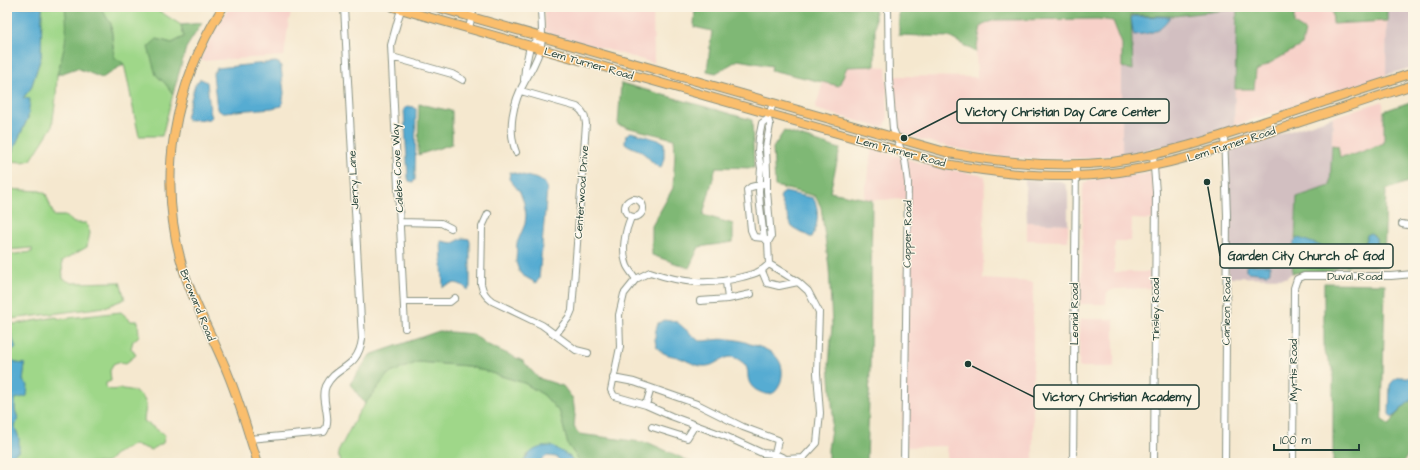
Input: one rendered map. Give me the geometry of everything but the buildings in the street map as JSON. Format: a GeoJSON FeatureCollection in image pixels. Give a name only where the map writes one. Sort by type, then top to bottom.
{"type":"FeatureCollection","features":[{"type":"Feature","properties":{"kind":"main road","name":"Broward Road"},"geometry":{"type":"LineString","coordinates":[[223,7],[196,55],[180,104],[173,140],[171,203],[175,237],[187,282],[202,319],[228,373],[258,463]]}},
{"type":"Feature","properties":{"kind":"main road","name":"Lem Turner Road"},"geometry":{"type":"LineString","coordinates":[[393,7],[402,8],[769,116],[946,164],[980,170],[1032,175],[1076,176],[1112,173],[1185,159],[1413,85]]}},
{"type":"Feature","properties":{"kind":"main road","name":"Lem Turner Road"},"geometry":{"type":"LineString","coordinates":[[436,7],[949,153],[982,159],[1025,164],[1111,162],[1153,155],[1224,135],[1413,73]]}},
{"type":"Feature","properties":{"kind":"main road"},"geometry":{"type":"LineString","coordinates":[[652,81],[655,70]]}},
{"type":"Feature","properties":{"kind":"street","name":"Jerry Lane"},"geometry":{"type":"LineString","coordinates":[[250,439],[324,432],[327,424],[325,388],[333,377],[350,363],[359,352],[362,339],[344,7]]}},
{"type":"Feature","properties":{"kind":"street"},"geometry":{"type":"LineString","coordinates":[[469,28],[474,7]]}},
{"type":"Feature","properties":{"kind":"street"},"geometry":{"type":"LineString","coordinates":[[524,82],[533,68],[540,49],[541,7]]}},
{"type":"Feature","properties":{"kind":"street","name":"Capper Road"},"geometry":{"type":"LineString","coordinates":[[888,7],[890,91],[894,128],[905,160],[908,183],[904,463]]}},
{"type":"Feature","properties":{"kind":"street","name":"Calebs Cove Way"},"geometry":{"type":"LineString","coordinates":[[402,8],[392,39],[392,57],[405,328]]}},
{"type":"Feature","properties":{"kind":"street"},"geometry":{"type":"LineString","coordinates":[[516,152],[512,141],[512,117],[524,82],[530,46],[541,37]]}},
{"type":"Feature","properties":{"kind":"street"},"geometry":{"type":"LineString","coordinates":[[392,57],[452,74],[463,80]]}},
{"type":"Feature","properties":{"kind":"street","name":"Centerwood Drive"},"geometry":{"type":"LineString","coordinates":[[521,91],[577,107],[586,117],[572,310],[556,334]]}},
{"type":"Feature","properties":{"kind":"street"},"geometry":{"type":"LineString","coordinates":[[767,184],[760,184],[747,190],[751,230],[754,237],[766,240],[771,237],[766,148],[770,125],[769,116],[773,103]]}},
{"type":"Feature","properties":{"kind":"street"},"geometry":{"type":"LineString","coordinates":[[769,116],[762,123],[758,151],[761,168],[760,206],[769,264]]}},
{"type":"Feature","properties":{"kind":"street","name":"Carleon Road"},"geometry":{"type":"LineString","coordinates":[[1224,135],[1227,222],[1225,463]]}},
{"type":"Feature","properties":{"kind":"street","name":"Tinsley Road"},"geometry":{"type":"LineString","coordinates":[[1153,155],[1156,192],[1154,463]]}},
{"type":"Feature","properties":{"kind":"street","name":"Leonid Road"},"geometry":{"type":"LineString","coordinates":[[1073,463],[1076,164]]}},
{"type":"Feature","properties":{"kind":"street"},"geometry":{"type":"LineString","coordinates":[[488,214],[482,227],[481,284],[482,291],[486,297],[492,302],[542,325],[576,350],[588,353]]}},
{"type":"Feature","properties":{"kind":"street"},"geometry":{"type":"LineString","coordinates":[[631,217],[625,237],[624,252],[627,266],[636,279]]}},
{"type":"Feature","properties":{"kind":"street"},"geometry":{"type":"LineString","coordinates":[[400,222],[441,223],[451,228]]}},
{"type":"Feature","properties":{"kind":"street"},"geometry":{"type":"LineString","coordinates":[[1402,224],[1413,226]]}},
{"type":"Feature","properties":{"kind":"street"},"geometry":{"type":"LineString","coordinates":[[769,264],[798,282],[808,291],[819,312],[817,372],[820,412],[817,443],[802,458],[786,459],[775,454],[762,453],[725,436],[646,405],[614,396],[611,390],[620,347],[619,315],[624,294],[636,279],[650,272],[669,278],[698,283],[726,282],[762,271],[769,264]]}},
{"type":"Feature","properties":{"kind":"street"},"geometry":{"type":"LineString","coordinates":[[762,271],[768,283],[779,286],[798,282]]}},
{"type":"Feature","properties":{"kind":"street","name":"Duval Road"},"geometry":{"type":"LineString","coordinates":[[1297,279],[1304,276],[1391,276],[1413,274]]}},
{"type":"Feature","properties":{"kind":"street","name":"Myrtis Road"},"geometry":{"type":"LineString","coordinates":[[1294,463],[1294,288],[1297,279]]}},
{"type":"Feature","properties":{"kind":"street"},"geometry":{"type":"LineString","coordinates":[[726,282],[728,299]]}},
{"type":"Feature","properties":{"kind":"street"},"geometry":{"type":"LineString","coordinates":[[700,301],[728,299],[751,294]]}},
{"type":"Feature","properties":{"kind":"street"},"geometry":{"type":"LineString","coordinates":[[404,302],[450,302],[455,298]]}},
{"type":"Feature","properties":{"kind":"street"},"geometry":{"type":"LineString","coordinates":[[613,378],[634,382],[697,404],[743,427],[778,440],[772,463]]}},
{"type":"Feature","properties":{"kind":"street"},"geometry":{"type":"LineString","coordinates":[[646,405],[651,388]]}},
{"type":"Feature","properties":{"kind":"street"},"geometry":{"type":"LineString","coordinates":[[652,427],[687,438],[695,425]]}},
{"type":"Feature","properties":{"kind":"shaded area"},"geometry":{"type":"Polygon","coordinates":[[[229,7],[293,7],[289,20],[284,56],[201,61],[207,45],[229,7]]]}},
{"type":"Feature","properties":{"kind":"shaded area"},"geometry":{"type":"Polygon","coordinates":[[[544,7],[653,7],[654,63],[545,32],[544,7]]]}},
{"type":"Feature","properties":{"kind":"shaded area"},"geometry":{"type":"Polygon","coordinates":[[[1294,7],[1332,7],[1333,24],[1387,21],[1386,75],[1234,126],[1235,89],[1253,89],[1256,71],[1302,45],[1294,24],[1294,7]]]}},
{"type":"Feature","properties":{"kind":"shaded area"},"geometry":{"type":"Polygon","coordinates":[[[1387,7],[1413,7],[1413,67],[1386,75],[1387,7]]]}},
{"type":"Feature","properties":{"kind":"shaded area"},"geometry":{"type":"Polygon","coordinates":[[[1237,9],[1234,126],[1170,145],[1122,154],[1122,67],[1133,69],[1130,15],[1173,16],[1237,9]]]}},
{"type":"Feature","properties":{"kind":"shaded area"},"geometry":{"type":"Polygon","coordinates":[[[1098,19],[1113,21],[1122,44],[1122,154],[1087,158],[1050,159],[1010,157],[940,145],[905,135],[900,130],[897,118],[893,76],[977,77],[976,52],[981,26],[995,20],[1098,19]]]}},
{"type":"Feature","properties":{"kind":"shaded area"},"geometry":{"type":"Polygon","coordinates":[[[847,67],[886,67],[888,117],[885,126],[879,127],[815,109],[823,82],[839,86],[847,67]]]}},
{"type":"Feature","properties":{"kind":"shaded area"},"geometry":{"type":"Polygon","coordinates":[[[1383,101],[1384,143],[1356,154],[1340,157],[1332,145],[1333,117],[1383,101]]]}},
{"type":"Feature","properties":{"kind":"shaded area"},"geometry":{"type":"Polygon","coordinates":[[[1333,117],[1330,186],[1297,197],[1292,273],[1286,278],[1228,277],[1229,151],[1333,117]]]}},
{"type":"Feature","properties":{"kind":"shaded area"},"geometry":{"type":"Polygon","coordinates":[[[872,149],[935,167],[985,176],[983,279],[1033,282],[1033,463],[947,463],[947,446],[902,447],[905,199],[864,199],[872,149]]]}},
{"type":"Feature","properties":{"kind":"shaded area"},"geometry":{"type":"Polygon","coordinates":[[[1159,170],[1158,220],[1132,219],[1131,241],[1115,241],[1114,272],[1153,272],[1153,288],[1115,289],[1107,292],[1106,304],[1080,304],[1084,184],[1090,180],[1144,174],[1159,170]]]}},
{"type":"Feature","properties":{"kind":"shaded area"},"geometry":{"type":"Polygon","coordinates":[[[1025,180],[1060,181],[1066,185],[1068,192],[1068,224],[1027,222],[1025,180]]]}},
{"type":"Feature","properties":{"kind":"shaded area"},"geometry":{"type":"Polygon","coordinates":[[[1027,222],[1068,224],[1068,241],[1027,240],[1027,222]]]}},
{"type":"Feature","properties":{"kind":"shaded area"},"geometry":{"type":"Polygon","coordinates":[[[1080,319],[1114,319],[1114,367],[1079,367],[1080,319]]]}},
{"type":"Feature","properties":{"kind":"green space"},"geometry":{"type":"Polygon","coordinates":[[[42,7],[65,7],[68,22],[66,44],[57,75],[52,127],[31,160],[23,162],[8,161],[28,118],[23,98],[31,88],[41,57],[42,7]]]}},
{"type":"Feature","properties":{"kind":"green space"},"geometry":{"type":"Polygon","coordinates":[[[65,7],[100,7],[111,24],[114,57],[124,64],[102,78],[77,68],[57,75],[64,50],[66,34],[65,7]]]}},
{"type":"Feature","properties":{"kind":"green space"},"geometry":{"type":"Polygon","coordinates":[[[100,7],[141,7],[143,9],[156,9],[181,25],[184,37],[172,43],[157,39],[156,75],[165,83],[173,94],[162,136],[139,136],[124,64],[114,57],[111,24],[100,7]]]}},
{"type":"Feature","properties":{"kind":"green space"},"geometry":{"type":"Polygon","coordinates":[[[695,7],[875,7],[875,66],[847,67],[839,86],[771,70],[772,66],[738,60],[716,73],[707,71],[712,31],[694,27],[695,7]]]}},
{"type":"Feature","properties":{"kind":"green space"},"geometry":{"type":"Polygon","coordinates":[[[899,7],[1294,7],[1294,24],[1305,31],[1302,45],[1256,71],[1254,89],[1235,89],[1237,9],[1173,16],[1131,15],[1133,70],[1122,67],[1122,44],[1113,21],[1098,19],[995,20],[981,26],[976,52],[949,37],[899,35],[899,7]]]}},
{"type":"Feature","properties":{"kind":"green space"},"geometry":{"type":"Polygon","coordinates":[[[1332,7],[1387,7],[1387,21],[1333,24],[1332,7]]]}},
{"type":"Feature","properties":{"kind":"green space"},"geometry":{"type":"Polygon","coordinates":[[[202,23],[186,48],[173,94],[165,83],[156,75],[148,47],[157,39],[172,43],[184,37],[181,25],[202,23]]]}},
{"type":"Feature","properties":{"kind":"green space"},"geometry":{"type":"Polygon","coordinates":[[[621,83],[752,120],[754,168],[716,167],[703,215],[733,224],[733,242],[699,247],[689,268],[652,255],[652,226],[673,188],[675,153],[674,139],[618,125],[621,83]]]}},
{"type":"Feature","properties":{"kind":"green space"},"geometry":{"type":"Polygon","coordinates":[[[1413,101],[1413,180],[1386,190],[1384,265],[1339,266],[1330,272],[1292,273],[1294,255],[1314,261],[1299,238],[1295,239],[1297,197],[1330,186],[1332,145],[1338,146],[1340,157],[1356,154],[1384,143],[1384,111],[1413,101]],[[1373,234],[1367,235],[1364,245],[1355,256],[1377,257],[1376,238],[1373,234]]]}},
{"type":"Feature","properties":{"kind":"green space"},"geometry":{"type":"Polygon","coordinates":[[[419,104],[452,111],[452,144],[418,155],[419,104]]]}},
{"type":"Feature","properties":{"kind":"green space"},"geometry":{"type":"Polygon","coordinates":[[[784,131],[840,149],[830,192],[872,200],[867,463],[828,463],[828,449],[833,415],[829,365],[832,325],[829,267],[821,207],[815,196],[775,186],[773,148],[784,131]]]}},
{"type":"Feature","properties":{"kind":"green space"},"geometry":{"type":"Polygon","coordinates":[[[7,189],[40,191],[46,194],[54,216],[66,216],[74,223],[86,223],[90,233],[87,247],[62,261],[63,279],[72,283],[120,282],[125,299],[105,307],[11,319],[11,323],[15,324],[56,317],[60,319],[121,312],[131,321],[138,321],[139,336],[133,341],[131,348],[136,355],[126,363],[118,362],[113,364],[110,371],[111,381],[106,383],[106,388],[112,390],[129,390],[137,392],[143,397],[146,405],[144,421],[165,435],[163,443],[151,450],[134,444],[114,455],[107,463],[8,463],[14,454],[19,438],[15,427],[18,418],[15,410],[15,399],[23,382],[25,364],[16,363],[9,356],[10,331],[7,329],[7,314],[10,310],[7,304],[7,255],[32,252],[32,248],[7,250],[7,189]]]}},
{"type":"Feature","properties":{"kind":"green space"},"geometry":{"type":"Polygon","coordinates":[[[1324,283],[1385,284],[1382,420],[1390,425],[1395,416],[1413,398],[1413,446],[1403,463],[1333,463],[1333,368],[1324,352],[1324,283]]]}},
{"type":"Feature","properties":{"kind":"green space"},"geometry":{"type":"Polygon","coordinates":[[[439,331],[473,334],[486,344],[523,361],[538,378],[563,386],[573,399],[575,415],[574,427],[579,434],[649,443],[693,463],[581,463],[568,445],[560,413],[544,395],[524,383],[468,366],[418,362],[388,374],[365,404],[350,384],[370,355],[439,331]]]}},
{"type":"Feature","properties":{"kind":"green space"},"geometry":{"type":"Polygon","coordinates":[[[418,362],[468,366],[524,383],[544,395],[560,413],[568,445],[581,463],[575,463],[569,456],[528,454],[523,463],[340,463],[338,452],[359,412],[388,374],[418,362]]]}},
{"type":"Feature","properties":{"kind":"water"},"geometry":{"type":"Polygon","coordinates":[[[7,7],[42,7],[41,57],[31,88],[23,98],[30,99],[28,118],[7,163],[7,7]]]}},
{"type":"Feature","properties":{"kind":"water"},"geometry":{"type":"Polygon","coordinates":[[[1133,16],[1171,17],[1155,31],[1134,35],[1131,18],[1133,16]]]}},
{"type":"Feature","properties":{"kind":"water"},"geometry":{"type":"Polygon","coordinates":[[[276,62],[280,64],[281,67],[284,93],[282,106],[225,112],[221,112],[217,109],[213,74],[217,68],[276,62]]]}},
{"type":"Feature","properties":{"kind":"water"},"geometry":{"type":"Polygon","coordinates":[[[201,79],[207,82],[212,117],[210,119],[188,120],[186,119],[187,114],[195,85],[201,79]]]}},
{"type":"Feature","properties":{"kind":"water"},"geometry":{"type":"Polygon","coordinates":[[[407,106],[414,107],[416,109],[415,180],[413,182],[409,181],[408,178],[404,109],[407,106]]]}},
{"type":"Feature","properties":{"kind":"water"},"geometry":{"type":"Polygon","coordinates":[[[631,132],[662,141],[664,143],[664,158],[661,168],[641,151],[625,143],[626,135],[631,132]]]}},
{"type":"Feature","properties":{"kind":"water"},"geometry":{"type":"Polygon","coordinates":[[[510,172],[538,179],[545,183],[547,189],[539,279],[536,283],[522,275],[516,262],[517,243],[525,224],[526,215],[520,192],[509,179],[510,172]]]}},
{"type":"Feature","properties":{"kind":"water"},"geometry":{"type":"Polygon","coordinates":[[[785,192],[813,198],[817,206],[817,217],[816,228],[812,237],[792,227],[780,198],[785,192]]]}},
{"type":"Feature","properties":{"kind":"water"},"geometry":{"type":"Polygon","coordinates":[[[1371,233],[1376,238],[1377,257],[1375,262],[1359,263],[1355,256],[1364,245],[1367,235],[1371,233]]]}},
{"type":"Feature","properties":{"kind":"water"},"geometry":{"type":"Polygon","coordinates":[[[463,238],[469,239],[470,242],[470,287],[468,290],[462,285],[453,283],[443,287],[441,241],[453,243],[463,238]]]}},
{"type":"Feature","properties":{"kind":"water"},"geometry":{"type":"Polygon","coordinates":[[[1299,238],[1321,246],[1323,258],[1314,261],[1294,255],[1294,242],[1299,238]]]}},
{"type":"Feature","properties":{"kind":"water"},"geometry":{"type":"Polygon","coordinates":[[[1269,265],[1270,272],[1267,274],[1248,272],[1246,271],[1246,266],[1269,265]]]}},
{"type":"Feature","properties":{"kind":"water"},"geometry":{"type":"Polygon","coordinates":[[[665,320],[677,322],[699,341],[730,339],[742,341],[757,346],[775,355],[779,360],[782,373],[781,381],[777,389],[768,394],[756,390],[749,383],[747,368],[736,358],[731,357],[722,359],[710,365],[702,366],[661,352],[656,345],[655,337],[658,323],[665,320]]]}},
{"type":"Feature","properties":{"kind":"water"},"geometry":{"type":"Polygon","coordinates":[[[7,329],[10,331],[16,348],[9,351],[9,356],[16,363],[25,364],[23,381],[28,385],[27,396],[15,399],[15,410],[18,418],[15,427],[19,438],[19,451],[14,454],[8,463],[7,463],[7,329]]]}},
{"type":"Feature","properties":{"kind":"water"},"geometry":{"type":"Polygon","coordinates":[[[1401,377],[1413,377],[1413,398],[1392,418],[1389,414],[1390,385],[1392,382],[1401,377]]]}},
{"type":"Feature","properties":{"kind":"water"},"geometry":{"type":"Polygon","coordinates":[[[552,446],[569,456],[575,463],[562,463],[556,457],[547,456],[536,463],[523,463],[532,452],[538,448],[552,446]]]}},
{"type":"Feature","properties":{"kind":"place","name":"Victory Christian Day Care Center"},"geometry":{"type":"Point","coordinates":[904,138]}},
{"type":"Feature","properties":{"kind":"place","name":"Garden City Church of God"},"geometry":{"type":"Point","coordinates":[1207,182]}},
{"type":"Feature","properties":{"kind":"place","name":"Victory Christian Academy"},"geometry":{"type":"Point","coordinates":[968,364]}}]}
